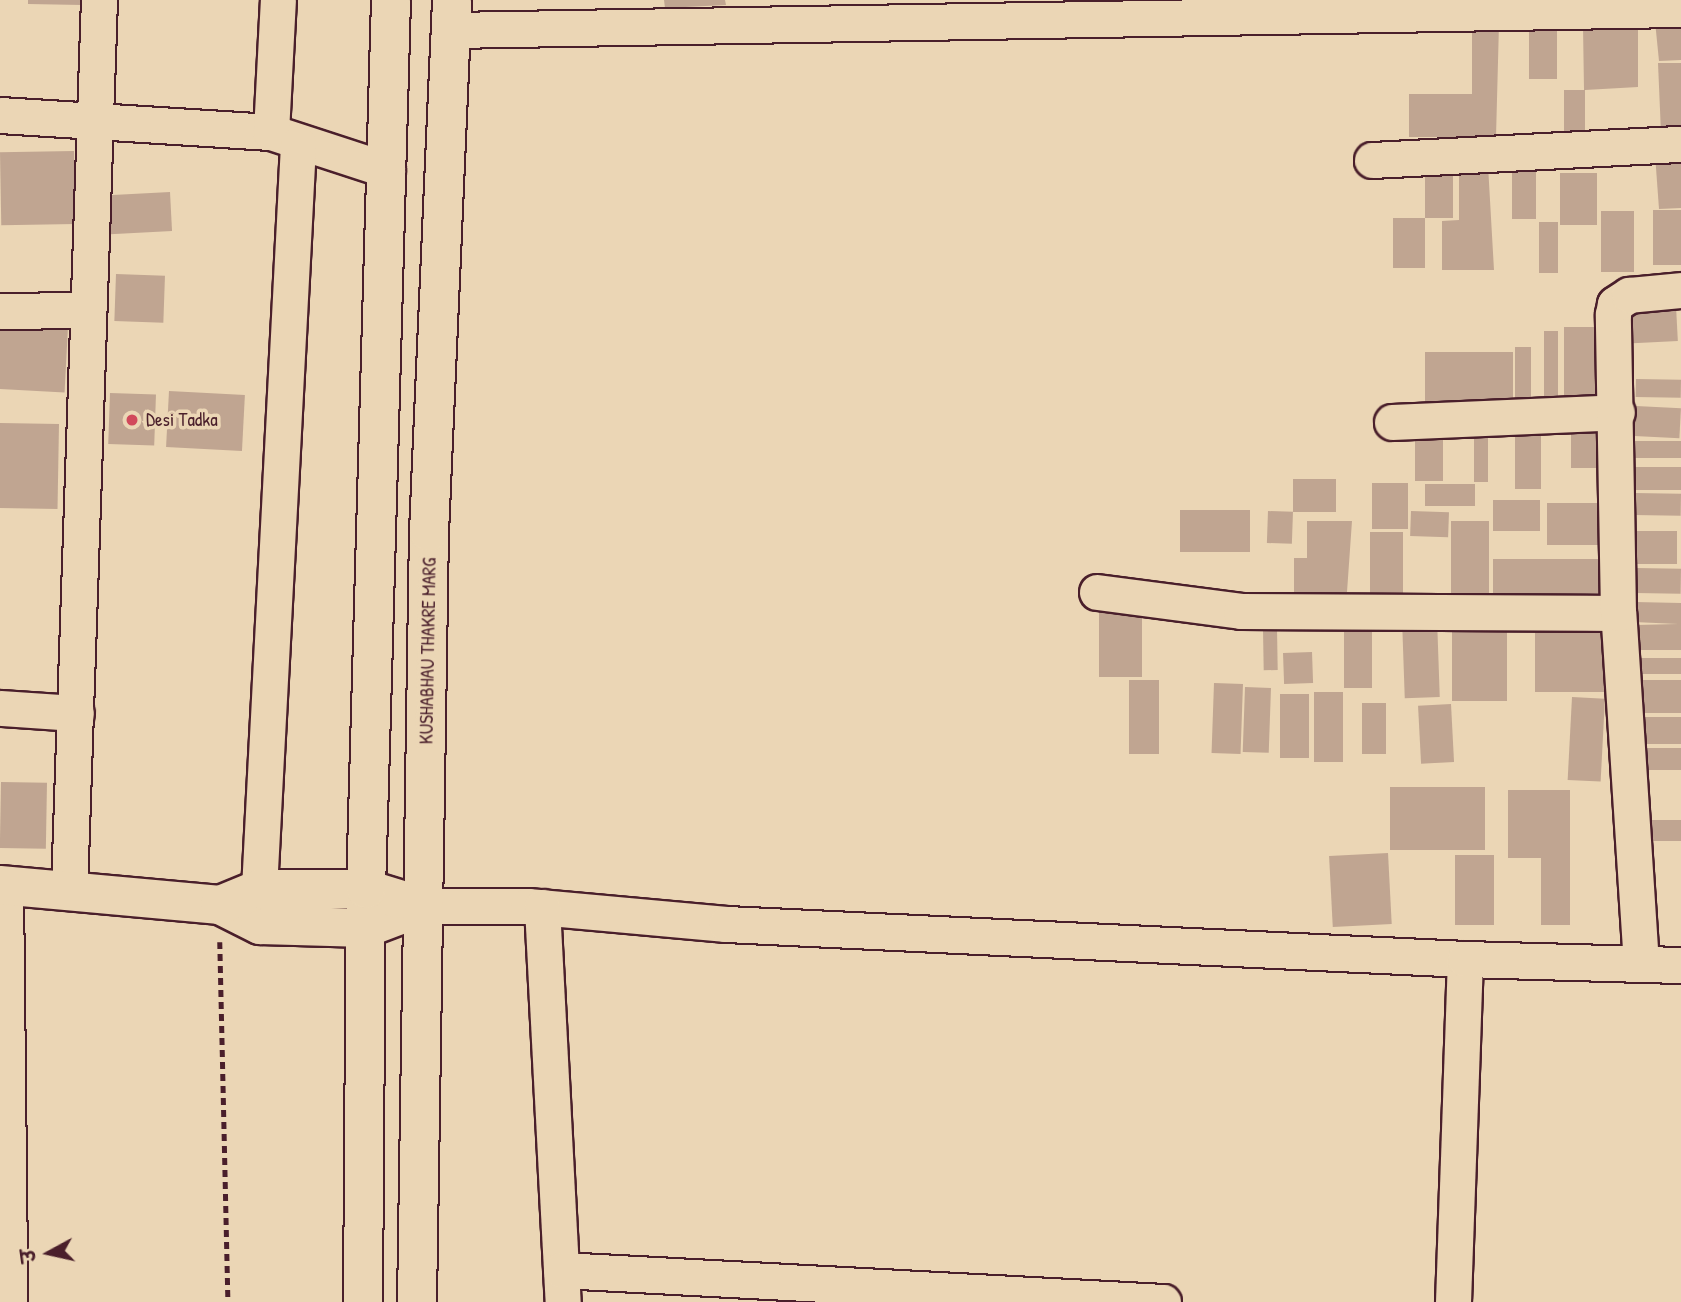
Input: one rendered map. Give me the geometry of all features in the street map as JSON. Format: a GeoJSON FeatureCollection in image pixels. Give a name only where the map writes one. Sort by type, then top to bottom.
{"type":"FeatureCollection","features":[{"type":"Feature","properties":{"kind":"main road"},"geometry":{"type":"LineString","coordinates":[[363,1302],[366,889],[391,0]]}},
{"type":"Feature","properties":{"kind":"main road","name":"KUSHABHAU THAKRE MARG"},"geometry":{"type":"LineString","coordinates":[[417,1302],[429,531],[451,15]]}},
{"type":"Feature","properties":{"kind":"main road"},"geometry":{"type":"LineString","coordinates":[[2,886],[69,889],[219,905],[260,925],[366,928],[424,906]]}},
{"type":"Feature","properties":{"kind":"main road"},"geometry":{"type":"LineString","coordinates":[[219,905],[259,890],[366,889],[424,906]]}},
{"type":"Feature","properties":{"kind":"street"},"geometry":{"type":"LineString","coordinates":[[69,889],[99,0]]}},
{"type":"Feature","properties":{"kind":"street"},"geometry":{"type":"LineString","coordinates":[[259,890],[285,138],[278,0]]}},
{"type":"Feature","properties":{"kind":"street"},"geometry":{"type":"LineString","coordinates":[[451,15],[1681,9]]}},
{"type":"Feature","properties":{"kind":"street"},"geometry":{"type":"LineString","coordinates":[[0,115],[97,118],[285,138],[387,170]]}},
{"type":"Feature","properties":{"kind":"street"},"geometry":{"type":"LineString","coordinates":[[1372,160],[1681,144]]}},
{"type":"Feature","properties":{"kind":"street"},"geometry":{"type":"LineString","coordinates":[[1641,964],[1618,613],[1615,304],[1629,295],[1681,290]]}},
{"type":"Feature","properties":{"kind":"street"},"geometry":{"type":"LineString","coordinates":[[0,311],[88,310]]}},
{"type":"Feature","properties":{"kind":"street"},"geometry":{"type":"LineString","coordinates":[[1392,422],[1617,412]]}},
{"type":"Feature","properties":{"kind":"street"},"geometry":{"type":"LineString","coordinates":[[1097,592],[1241,611],[1618,613]]}},
{"type":"Feature","properties":{"kind":"street"},"geometry":{"type":"LineString","coordinates":[[0,708],[76,713]]}},
{"type":"Feature","properties":{"kind":"street"},"geometry":{"type":"LineString","coordinates":[[2,886],[9,1302]]}},
{"type":"Feature","properties":{"kind":"street"},"geometry":{"type":"LineString","coordinates":[[424,906],[542,907],[726,924],[1465,960],[1681,965]]}},
{"type":"Feature","properties":{"kind":"street"},"geometry":{"type":"LineString","coordinates":[[542,907],[562,1286],[1163,1302]]}},
{"type":"Feature","properties":{"kind":"street"},"geometry":{"type":"LineString","coordinates":[[1453,1302],[1465,960]]}},
{"type":"Feature","properties":{"kind":"path"},"geometry":{"type":"LineString","coordinates":[[219,905],[228,1302]]}},
{"type":"Feature","properties":{"kind":"building"},"geometry":{"type":"Polygon","coordinates":[[[28,0],[82,0],[82,5],[28,4],[28,0]]]}},
{"type":"Feature","properties":{"kind":"building"},"geometry":{"type":"Polygon","coordinates":[[[664,0],[725,0],[726,5],[665,8],[664,0]]]}},
{"type":"Feature","properties":{"kind":"building"},"geometry":{"type":"Polygon","coordinates":[[[1681,19],[1681,60],[1659,61],[1655,21],[1681,19]]]}},
{"type":"Feature","properties":{"kind":"building"},"geometry":{"type":"Polygon","coordinates":[[[1472,24],[1499,24],[1496,137],[1409,137],[1409,94],[1472,94],[1472,24]]]}},
{"type":"Feature","properties":{"kind":"building"},"geometry":{"type":"Polygon","coordinates":[[[1638,24],[1638,87],[1585,90],[1585,135],[1564,134],[1564,90],[1584,90],[1583,26],[1638,24]]]}},
{"type":"Feature","properties":{"kind":"building"},"geometry":{"type":"Polygon","coordinates":[[[1529,31],[1557,31],[1557,79],[1529,79],[1529,31]]]}},
{"type":"Feature","properties":{"kind":"building"},"geometry":{"type":"Polygon","coordinates":[[[1658,63],[1681,63],[1681,132],[1661,133],[1658,63]]]}},
{"type":"Feature","properties":{"kind":"building"},"geometry":{"type":"Polygon","coordinates":[[[74,151],[75,224],[1,225],[0,152],[74,151]]]}},
{"type":"Feature","properties":{"kind":"building"},"geometry":{"type":"Polygon","coordinates":[[[1655,154],[1681,160],[1681,208],[1659,209],[1655,154]]]}},
{"type":"Feature","properties":{"kind":"building"},"geometry":{"type":"Polygon","coordinates":[[[1425,164],[1453,164],[1453,218],[1425,218],[1425,164]]]}},
{"type":"Feature","properties":{"kind":"building"},"geometry":{"type":"Polygon","coordinates":[[[1459,165],[1488,165],[1494,270],[1442,270],[1442,221],[1459,220],[1459,165]]]}},
{"type":"Feature","properties":{"kind":"building"},"geometry":{"type":"Polygon","coordinates":[[[1512,167],[1536,167],[1536,219],[1512,219],[1512,167]]]}},
{"type":"Feature","properties":{"kind":"building"},"geometry":{"type":"Polygon","coordinates":[[[1560,173],[1597,173],[1597,225],[1560,225],[1560,173]]]}},
{"type":"Feature","properties":{"kind":"building"},"geometry":{"type":"Polygon","coordinates":[[[170,192],[172,231],[110,234],[108,195],[170,192]]]}},
{"type":"Feature","properties":{"kind":"building"},"geometry":{"type":"Polygon","coordinates":[[[1653,210],[1681,210],[1681,265],[1653,265],[1653,210]]]}},
{"type":"Feature","properties":{"kind":"building"},"geometry":{"type":"Polygon","coordinates":[[[1601,211],[1634,211],[1634,272],[1601,272],[1601,211]]]}},
{"type":"Feature","properties":{"kind":"building"},"geometry":{"type":"Polygon","coordinates":[[[1393,218],[1425,218],[1425,268],[1393,268],[1393,218]]]}},
{"type":"Feature","properties":{"kind":"building"},"geometry":{"type":"Polygon","coordinates":[[[1539,222],[1558,222],[1558,273],[1539,273],[1539,222]]]}},
{"type":"Feature","properties":{"kind":"building"},"geometry":{"type":"Polygon","coordinates":[[[116,274],[165,276],[163,323],[114,321],[116,274]]]}},
{"type":"Feature","properties":{"kind":"building"},"geometry":{"type":"Polygon","coordinates":[[[1676,306],[1678,341],[1628,344],[1626,309],[1676,306]]]}},
{"type":"Feature","properties":{"kind":"building"},"geometry":{"type":"Polygon","coordinates":[[[0,325],[68,329],[65,392],[0,389],[0,325]]]}},
{"type":"Feature","properties":{"kind":"building"},"geometry":{"type":"Polygon","coordinates":[[[1564,327],[1598,327],[1598,396],[1564,396],[1564,327]]]}},
{"type":"Feature","properties":{"kind":"building"},"geometry":{"type":"Polygon","coordinates":[[[1544,331],[1558,331],[1558,396],[1544,396],[1544,331]]]}},
{"type":"Feature","properties":{"kind":"building"},"geometry":{"type":"Polygon","coordinates":[[[1515,347],[1531,347],[1531,403],[1515,403],[1515,347]]]}},
{"type":"Feature","properties":{"kind":"building"},"geometry":{"type":"Polygon","coordinates":[[[1425,352],[1513,352],[1513,407],[1425,407],[1425,352]]]}},
{"type":"Feature","properties":{"kind":"building"},"geometry":{"type":"Polygon","coordinates":[[[1636,379],[1681,380],[1681,398],[1636,397],[1636,379]]]}},
{"type":"Feature","properties":{"kind":"building"},"geometry":{"type":"Polygon","coordinates":[[[169,391],[245,395],[242,451],[166,447],[169,391]]]}},
{"type":"Feature","properties":{"kind":"building","name":"Desi Tadka"},"geometry":{"type":"Polygon","coordinates":[[[110,393],[156,395],[154,446],[108,444],[110,393]]]}},
{"type":"Feature","properties":{"kind":"building"},"geometry":{"type":"Polygon","coordinates":[[[1636,406],[1681,408],[1679,438],[1634,436],[1636,406]]]}},
{"type":"Feature","properties":{"kind":"building"},"geometry":{"type":"Polygon","coordinates":[[[1571,418],[1601,418],[1601,468],[1571,468],[1571,418]]]}},
{"type":"Feature","properties":{"kind":"building"},"geometry":{"type":"Polygon","coordinates":[[[1415,420],[1443,420],[1443,481],[1415,481],[1415,420]]]}},
{"type":"Feature","properties":{"kind":"building"},"geometry":{"type":"Polygon","coordinates":[[[0,423],[59,424],[58,509],[0,508],[0,423]]]}},
{"type":"Feature","properties":{"kind":"building"},"geometry":{"type":"Polygon","coordinates":[[[1474,427],[1488,427],[1488,482],[1474,482],[1474,427]]]}},
{"type":"Feature","properties":{"kind":"building"},"geometry":{"type":"Polygon","coordinates":[[[1515,436],[1541,436],[1541,489],[1515,489],[1515,436]]]}},
{"type":"Feature","properties":{"kind":"building"},"geometry":{"type":"Polygon","coordinates":[[[1633,441],[1681,441],[1681,458],[1633,458],[1633,441]]]}},
{"type":"Feature","properties":{"kind":"building"},"geometry":{"type":"Polygon","coordinates":[[[1628,467],[1681,467],[1681,490],[1628,490],[1628,467]]]}},
{"type":"Feature","properties":{"kind":"building"},"geometry":{"type":"Polygon","coordinates":[[[1293,479],[1336,479],[1336,512],[1293,512],[1293,479]]]}},
{"type":"Feature","properties":{"kind":"building"},"geometry":{"type":"Polygon","coordinates":[[[1372,483],[1408,483],[1408,529],[1372,529],[1372,483]]]}},
{"type":"Feature","properties":{"kind":"building"},"geometry":{"type":"Polygon","coordinates":[[[1425,484],[1475,484],[1475,506],[1425,506],[1425,484]]]}},
{"type":"Feature","properties":{"kind":"building"},"geometry":{"type":"Polygon","coordinates":[[[1634,493],[1681,494],[1681,516],[1634,515],[1634,493]]]}},
{"type":"Feature","properties":{"kind":"building"},"geometry":{"type":"Polygon","coordinates":[[[1493,500],[1540,500],[1540,531],[1493,531],[1493,500]]]}},
{"type":"Feature","properties":{"kind":"building"},"geometry":{"type":"Polygon","coordinates":[[[1547,503],[1599,503],[1599,545],[1547,545],[1547,503]]]}},
{"type":"Feature","properties":{"kind":"building"},"geometry":{"type":"Polygon","coordinates":[[[1180,510],[1250,510],[1250,552],[1180,552],[1180,510]]]}},
{"type":"Feature","properties":{"kind":"building"},"geometry":{"type":"Polygon","coordinates":[[[1268,511],[1293,512],[1292,544],[1267,543],[1268,511]]]}},
{"type":"Feature","properties":{"kind":"building"},"geometry":{"type":"Polygon","coordinates":[[[1411,511],[1449,512],[1448,537],[1410,536],[1411,511]]]}},
{"type":"Feature","properties":{"kind":"building"},"geometry":{"type":"Polygon","coordinates":[[[1307,521],[1352,521],[1347,592],[1294,592],[1294,558],[1307,558],[1307,521]]]}},
{"type":"Feature","properties":{"kind":"building"},"geometry":{"type":"Polygon","coordinates":[[[1451,521],[1489,521],[1489,593],[1451,593],[1451,521]]]}},
{"type":"Feature","properties":{"kind":"building"},"geometry":{"type":"Polygon","coordinates":[[[1633,531],[1677,531],[1677,564],[1633,564],[1633,531]]]}},
{"type":"Feature","properties":{"kind":"building"},"geometry":{"type":"Polygon","coordinates":[[[1370,532],[1403,532],[1403,599],[1370,599],[1370,532]]]}},
{"type":"Feature","properties":{"kind":"building"},"geometry":{"type":"Polygon","coordinates":[[[1493,559],[1612,559],[1612,595],[1493,595],[1493,559]]]}},
{"type":"Feature","properties":{"kind":"building"},"geometry":{"type":"Polygon","coordinates":[[[1636,568],[1681,569],[1681,594],[1636,593],[1636,568]]]}},
{"type":"Feature","properties":{"kind":"building"},"geometry":{"type":"Polygon","coordinates":[[[1635,602],[1681,603],[1681,650],[1636,650],[1636,625],[1678,624],[1634,622],[1635,602]]]}},
{"type":"Feature","properties":{"kind":"building"},"geometry":{"type":"Polygon","coordinates":[[[1099,607],[1142,607],[1142,677],[1099,677],[1099,607]]]}},
{"type":"Feature","properties":{"kind":"building"},"geometry":{"type":"Polygon","coordinates":[[[1344,617],[1372,617],[1372,688],[1344,688],[1344,617]]]}},
{"type":"Feature","properties":{"kind":"building"},"geometry":{"type":"Polygon","coordinates":[[[1437,618],[1440,697],[1405,698],[1402,619],[1437,618]]]}},
{"type":"Feature","properties":{"kind":"building"},"geometry":{"type":"Polygon","coordinates":[[[1535,619],[1604,619],[1604,692],[1535,692],[1535,619]]]}},
{"type":"Feature","properties":{"kind":"building"},"geometry":{"type":"Polygon","coordinates":[[[1452,628],[1507,628],[1507,701],[1452,701],[1452,628]]]}},
{"type":"Feature","properties":{"kind":"building"},"geometry":{"type":"Polygon","coordinates":[[[1263,629],[1277,629],[1278,670],[1264,670],[1263,629]]]}},
{"type":"Feature","properties":{"kind":"building"},"geometry":{"type":"Polygon","coordinates":[[[1312,652],[1313,683],[1284,684],[1283,653],[1312,652]]]}},
{"type":"Feature","properties":{"kind":"building"},"geometry":{"type":"Polygon","coordinates":[[[1636,658],[1681,658],[1681,674],[1636,674],[1636,658]]]}},
{"type":"Feature","properties":{"kind":"building"},"geometry":{"type":"Polygon","coordinates":[[[1129,680],[1159,680],[1159,754],[1129,754],[1129,680]]]}},
{"type":"Feature","properties":{"kind":"building"},"geometry":{"type":"Polygon","coordinates":[[[1637,680],[1681,680],[1681,713],[1637,713],[1637,680]]]}},
{"type":"Feature","properties":{"kind":"building"},"geometry":{"type":"Polygon","coordinates":[[[1214,683],[1243,684],[1241,754],[1212,753],[1214,683]]]}},
{"type":"Feature","properties":{"kind":"building"},"geometry":{"type":"Polygon","coordinates":[[[1245,687],[1271,688],[1269,753],[1243,752],[1245,687]]]}},
{"type":"Feature","properties":{"kind":"building"},"geometry":{"type":"Polygon","coordinates":[[[1314,692],[1343,692],[1343,762],[1314,762],[1314,692]]]}},
{"type":"Feature","properties":{"kind":"building"},"geometry":{"type":"Polygon","coordinates":[[[1280,694],[1309,694],[1309,758],[1280,758],[1280,694]]]}},
{"type":"Feature","properties":{"kind":"building"},"geometry":{"type":"Polygon","coordinates":[[[1572,697],[1605,699],[1601,782],[1568,780],[1572,697]]]}},
{"type":"Feature","properties":{"kind":"building"},"geometry":{"type":"Polygon","coordinates":[[[1362,703],[1386,703],[1386,754],[1362,754],[1362,703]]]}},
{"type":"Feature","properties":{"kind":"building"},"geometry":{"type":"Polygon","coordinates":[[[1451,704],[1454,762],[1421,764],[1418,706],[1451,704]]]}},
{"type":"Feature","properties":{"kind":"building"},"geometry":{"type":"Polygon","coordinates":[[[1638,717],[1681,717],[1681,744],[1638,744],[1638,717]]]}},
{"type":"Feature","properties":{"kind":"building"},"geometry":{"type":"Polygon","coordinates":[[[1638,748],[1681,748],[1681,770],[1638,770],[1638,748]]]}},
{"type":"Feature","properties":{"kind":"building"},"geometry":{"type":"Polygon","coordinates":[[[1,782],[47,783],[46,849],[0,848],[1,782]]]}},
{"type":"Feature","properties":{"kind":"building"},"geometry":{"type":"Polygon","coordinates":[[[1390,787],[1485,787],[1485,850],[1390,850],[1390,787]]]}},
{"type":"Feature","properties":{"kind":"building"},"geometry":{"type":"Polygon","coordinates":[[[1508,790],[1570,790],[1570,925],[1541,925],[1541,858],[1508,858],[1508,790]]]}},
{"type":"Feature","properties":{"kind":"building"},"geometry":{"type":"Polygon","coordinates":[[[1646,820],[1681,820],[1681,841],[1646,841],[1646,820]]]}},
{"type":"Feature","properties":{"kind":"building"},"geometry":{"type":"Polygon","coordinates":[[[1388,853],[1392,924],[1333,927],[1329,856],[1388,853]]]}},
{"type":"Feature","properties":{"kind":"building"},"geometry":{"type":"Polygon","coordinates":[[[1455,855],[1494,855],[1494,925],[1455,925],[1455,855]]]}},
{"type":"Feature","properties":{"kind":"place","name":"Desi Tadka"},"geometry":{"type":"Point","coordinates":[132,420]}}]}
